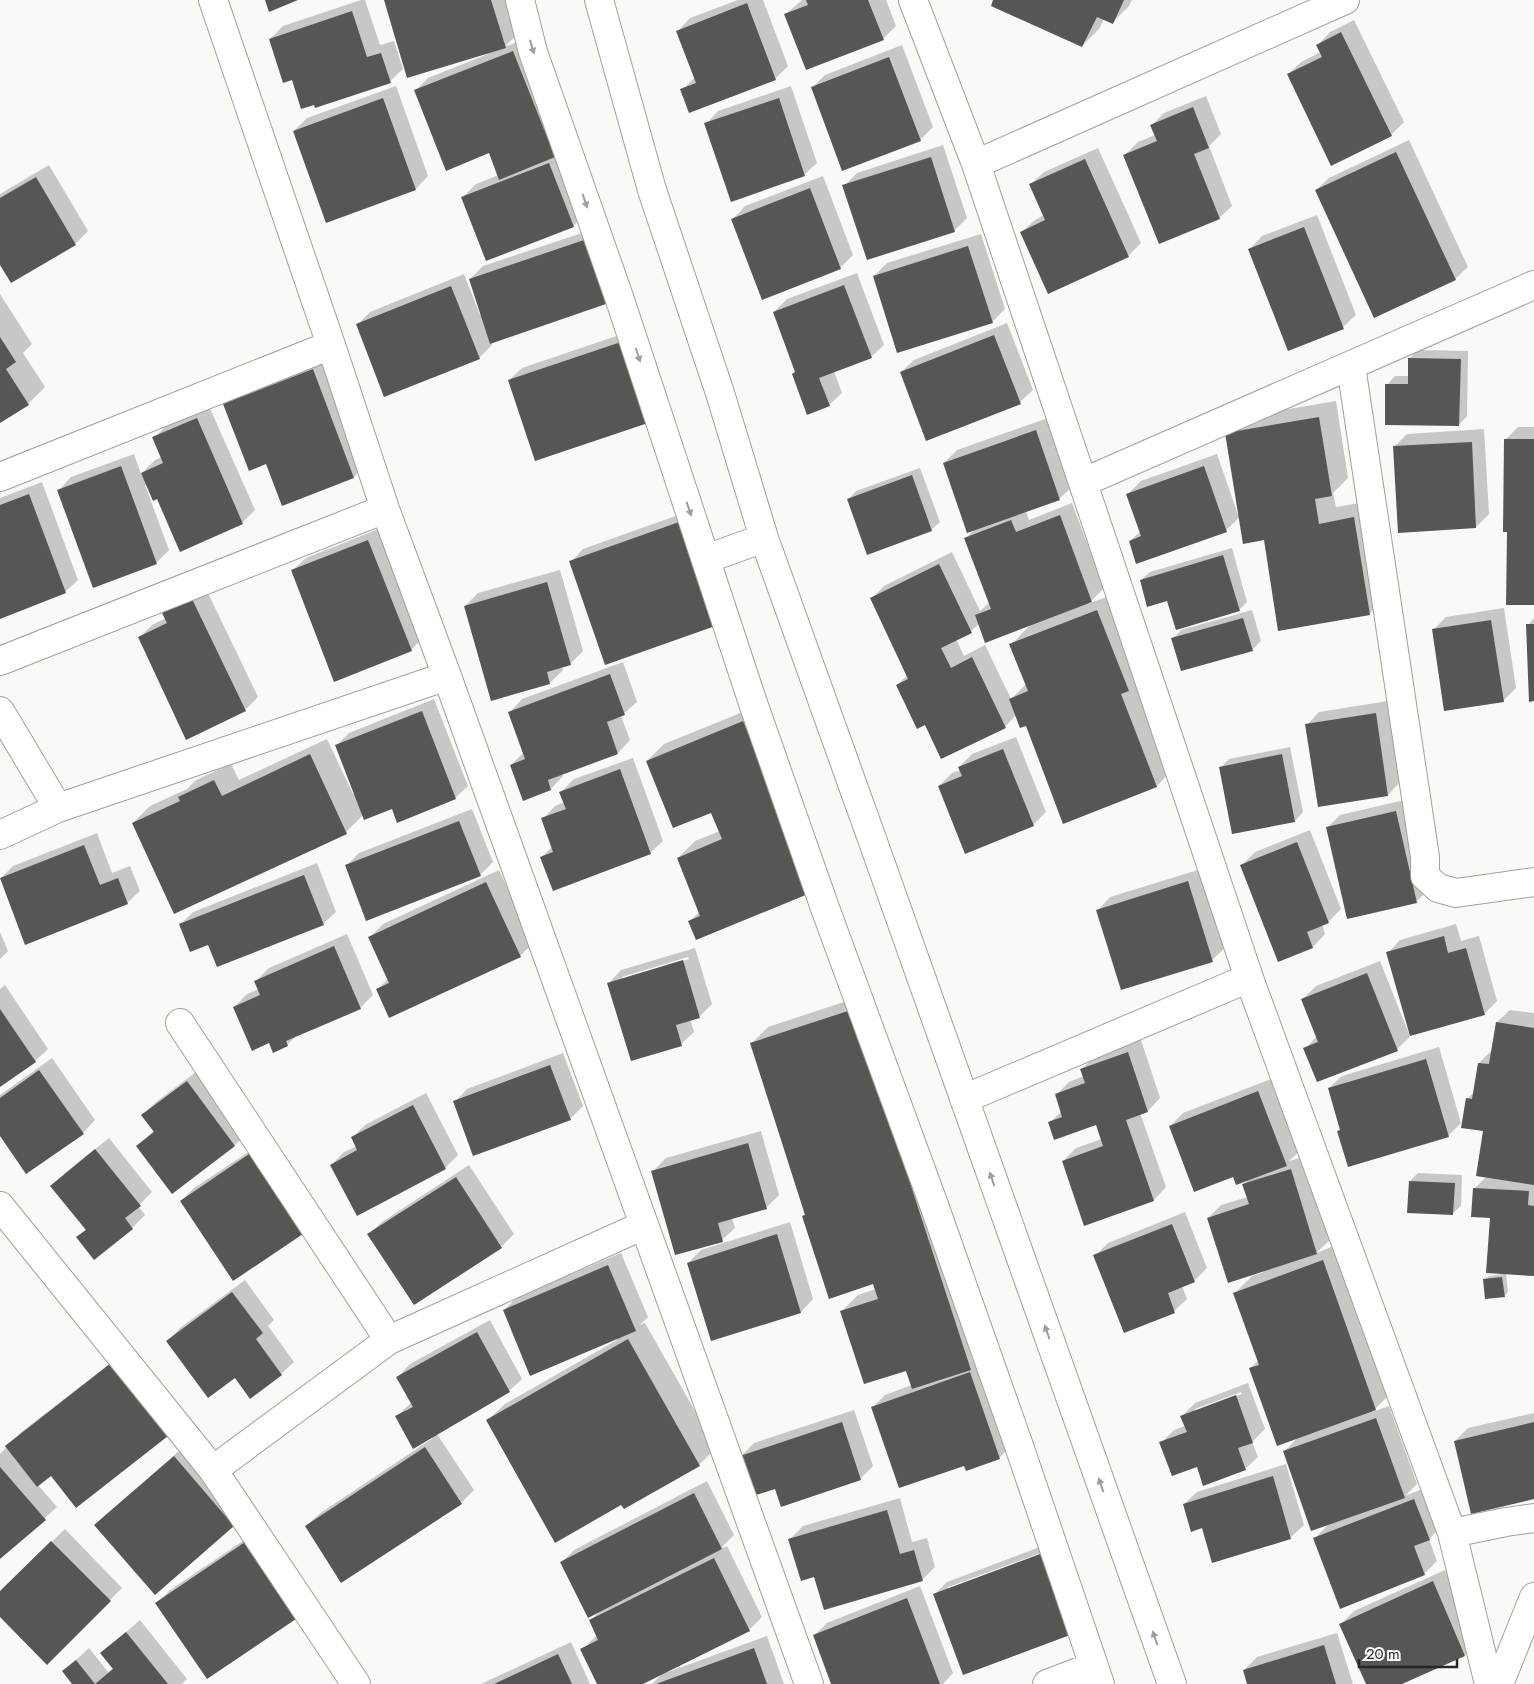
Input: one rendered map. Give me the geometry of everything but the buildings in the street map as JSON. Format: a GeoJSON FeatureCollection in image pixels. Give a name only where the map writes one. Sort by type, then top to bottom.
{"type":"FeatureCollection","features":[{"type":"Feature","properties":{"kind":"street"},"geometry":{"type":"LineString","coordinates":[[213,0],[332,345],[385,509],[447,676],[810,1684]]}},
{"type":"Feature","properties":{"kind":"street"},"geometry":{"type":"LineString","coordinates":[[520,0],[534,52],[619,298],[756,712],[825,908],[947,1241],[1097,1675],[1047,1684]]}},
{"type":"Feature","properties":{"kind":"street"},"geometry":{"type":"LineString","coordinates":[[599,0],[652,190],[720,393],[764,538],[1172,1684]]}},
{"type":"Feature","properties":{"kind":"street"},"geometry":{"type":"LineString","coordinates":[[913,0],[976,164],[1249,978],[1452,1533],[1489,1684]]}},
{"type":"Feature","properties":{"kind":"street"},"geometry":{"type":"LineString","coordinates":[[976,164],[1308,7],[1345,0]]}},
{"type":"Feature","properties":{"kind":"street"},"geometry":{"type":"LineString","coordinates":[[1084,482],[1534,285]]}},
{"type":"Feature","properties":{"kind":"street"},"geometry":{"type":"LineString","coordinates":[[0,477],[332,345]]}},
{"type":"Feature","properties":{"kind":"street"},"geometry":{"type":"LineString","coordinates":[[1351,366],[1425,857],[1425,876],[1438,888],[1456,893],[1534,882]]}},
{"type":"Feature","properties":{"kind":"street"},"geometry":{"type":"LineString","coordinates":[[0,661],[385,509]]}},
{"type":"Feature","properties":{"kind":"street"},"geometry":{"type":"LineString","coordinates":[[706,559],[764,538]]}},
{"type":"Feature","properties":{"kind":"street"},"geometry":{"type":"LineString","coordinates":[[0,835],[58,808],[447,676]]}},
{"type":"Feature","properties":{"kind":"street"},"geometry":{"type":"LineString","coordinates":[[0,711],[58,808]]}},
{"type":"Feature","properties":{"kind":"street"},"geometry":{"type":"LineString","coordinates":[[964,1099],[1249,978]]}},
{"type":"Feature","properties":{"kind":"street"},"geometry":{"type":"LineString","coordinates":[[180,1023],[389,1340]]}},
{"type":"Feature","properties":{"kind":"street"},"geometry":{"type":"LineString","coordinates":[[0,1206],[213,1470],[356,1684]]}},
{"type":"Feature","properties":{"kind":"street"},"geometry":{"type":"LineString","coordinates":[[213,1470],[389,1340],[644,1225]]}},
{"type":"Feature","properties":{"kind":"street"},"geometry":{"type":"LineString","coordinates":[[1452,1533],[1534,1518]]}},
{"type":"Feature","properties":{"kind":"street"},"geometry":{"type":"LineString","coordinates":[[1498,1684],[1534,1596]]}}]}
